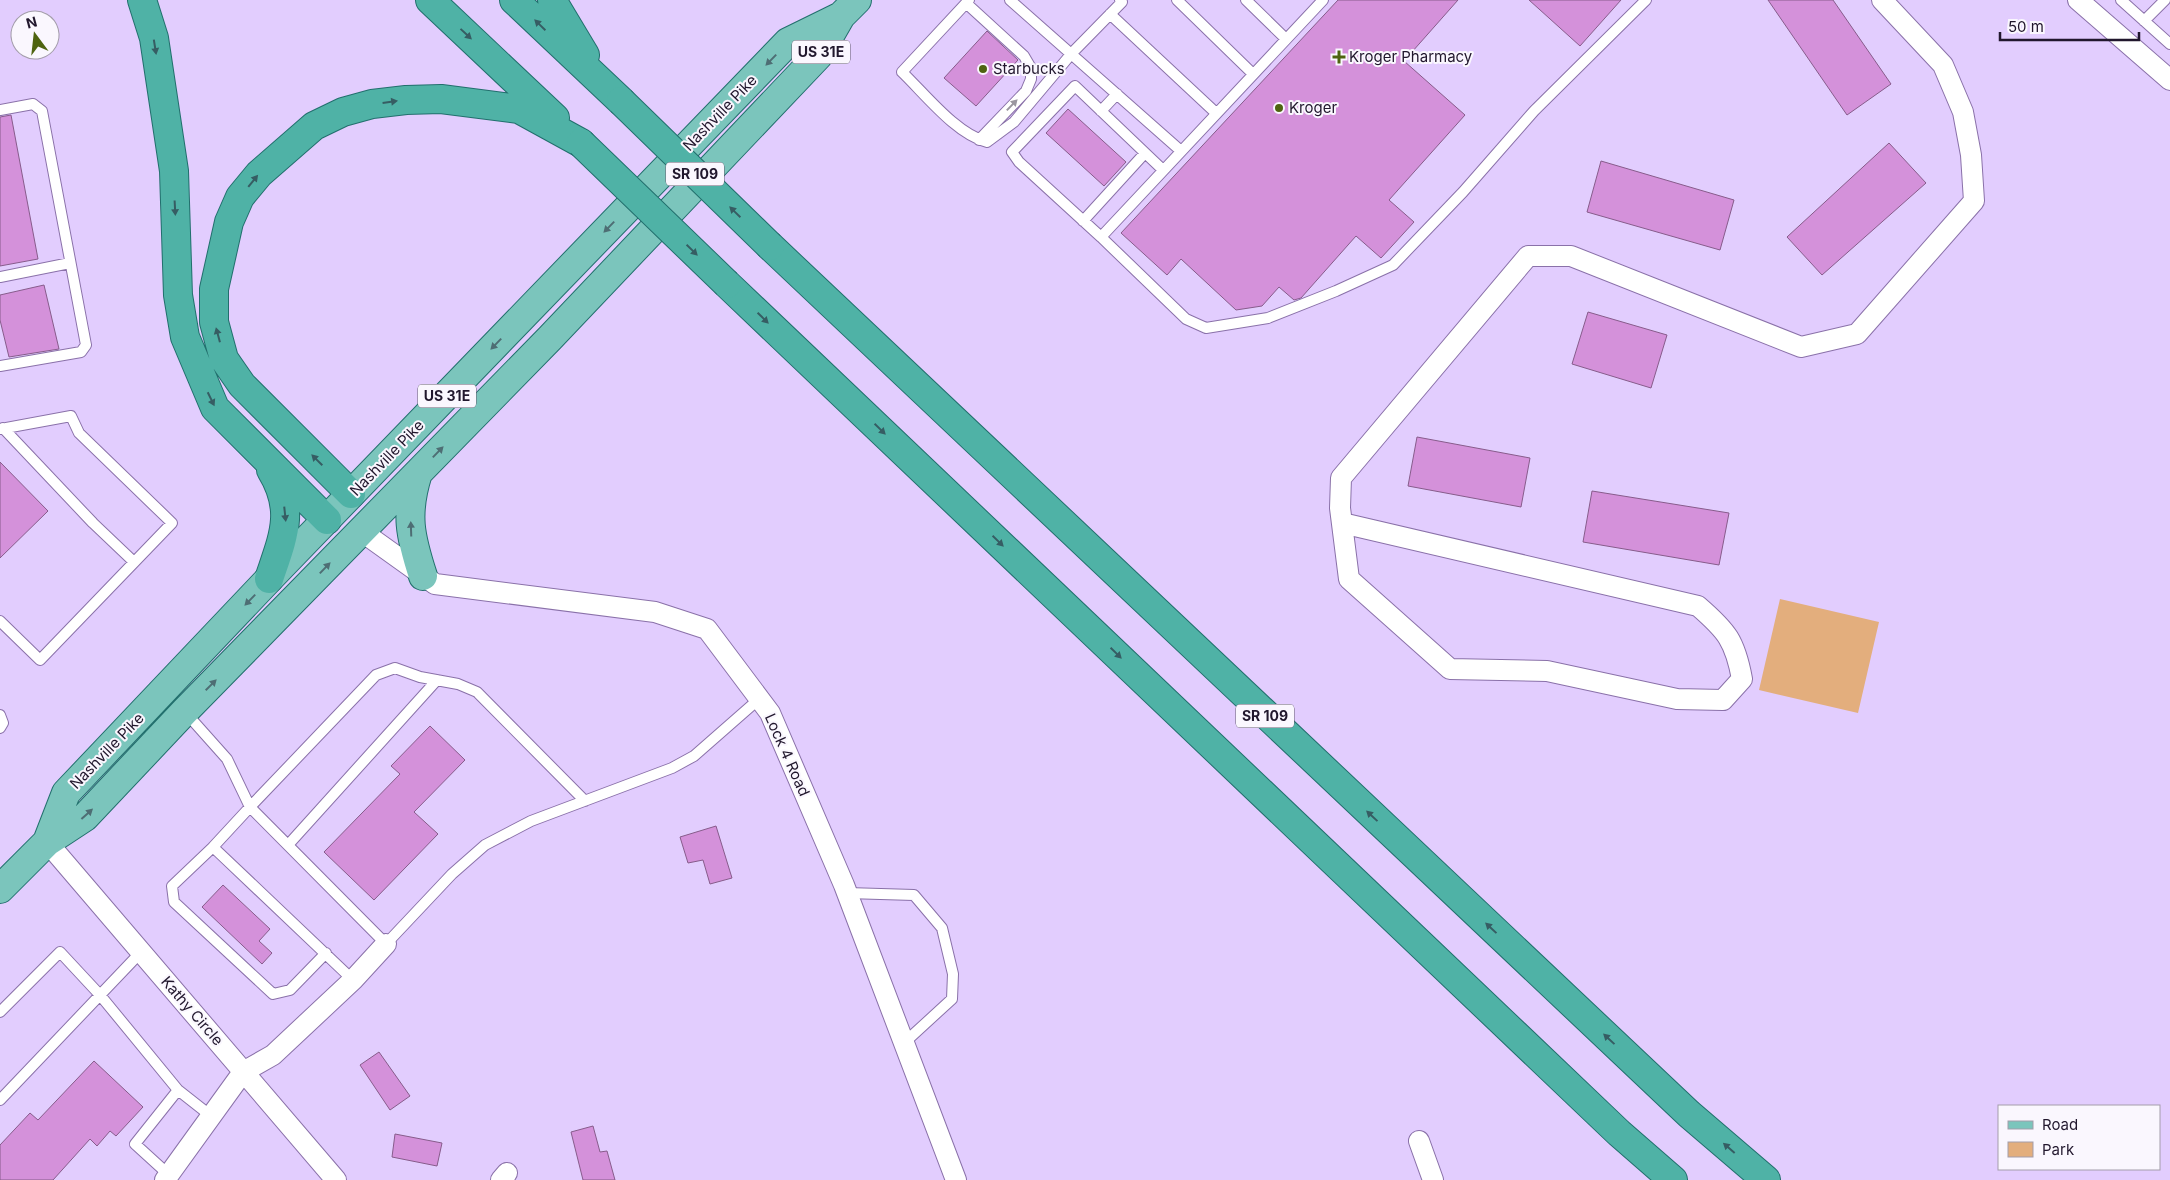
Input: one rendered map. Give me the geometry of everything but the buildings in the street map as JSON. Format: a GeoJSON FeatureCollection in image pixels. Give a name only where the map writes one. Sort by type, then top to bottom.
{"type":"FeatureCollection","features":[{"type":"Feature","properties":{"kind":"highway"},"geometry":{"type":"LineString","coordinates":[[142,0],[154,38],[174,171],[178,295],[185,337],[215,408],[327,520]]}},
{"type":"Feature","properties":{"kind":"highway"},"geometry":{"type":"LineString","coordinates":[[430,0],[1619,1133],[1673,1180]]}},
{"type":"Feature","properties":{"kind":"highway","name":"SR 109"},"geometry":{"type":"LineString","coordinates":[[514,0],[770,246],[1689,1114],[1766,1180]]}},
{"type":"Feature","properties":{"kind":"highway"},"geometry":{"type":"LineString","coordinates":[[552,0],[600,83]]}},
{"type":"Feature","properties":{"kind":"highway"},"geometry":{"type":"LineString","coordinates":[[351,494],[242,385],[224,359],[214,322],[214,289],[229,222],[240,197],[259,174],[314,126],[343,112],[372,104],[406,100],[441,99],[519,109],[581,143]]}},
{"type":"Feature","properties":{"kind":"highway"},"geometry":{"type":"LineString","coordinates":[[261,453],[281,486],[287,520],[269,579]]}},
{"type":"Feature","properties":{"kind":"main road","name":"Nashville Pike"},"geometry":{"type":"LineString","coordinates":[[0,890],[47,842],[85,817],[185,711],[419,472],[818,56],[849,8]]}},
{"type":"Feature","properties":{"kind":"main road","name":"Nashville Pike"},"geometry":{"type":"LineString","coordinates":[[47,842],[66,793],[269,579],[788,42],[849,8]]}},
{"type":"Feature","properties":{"kind":"main road"},"geometry":{"type":"LineString","coordinates":[[419,472],[410,498],[411,537],[423,576]]}},
{"type":"Feature","properties":{"kind":"main road"},"geometry":{"type":"LineString","coordinates":[[351,494],[361,531]]}},
{"type":"Feature","properties":{"kind":"main road"},"geometry":{"type":"LineString","coordinates":[[327,520],[361,531]]}},
{"type":"Feature","properties":{"kind":"street"},"geometry":{"type":"LineString","coordinates":[[1342,523],[1698,606],[1722,626],[1737,652],[1742,679],[1723,700],[1677,699],[1547,671],[1450,669],[1349,579],[1342,523],[1342,478],[1528,256],[1571,256],[1801,347],[1857,334],[1974,201],[1971,156],[1963,112],[1944,65],[1882,0]]}},
{"type":"Feature","properties":{"kind":"street"},"geometry":{"type":"LineString","coordinates":[[2078,0],[2170,80]]}},
{"type":"Feature","properties":{"kind":"street","name":"Lock 4 Road"},"geometry":{"type":"LineString","coordinates":[[361,531],[435,584],[655,612],[707,629],[770,713],[847,893],[956,1180]]}},
{"type":"Feature","properties":{"kind":"street","name":"Kathy Circle"},"geometry":{"type":"LineString","coordinates":[[47,842],[336,1180]]}},
{"type":"Feature","properties":{"kind":"street"},"geometry":{"type":"LineString","coordinates":[[167,1177],[243,1072],[273,1055],[353,980],[386,944]]}},
{"type":"Feature","properties":{"kind":"street"},"geometry":{"type":"LineString","coordinates":[[1419,1141],[1433,1180]]}},
{"type":"Feature","properties":{"kind":"lane"},"geometry":{"type":"LineString","coordinates":[[1010,0],[1181,151]]}},
{"type":"Feature","properties":{"kind":"lane"},"geometry":{"type":"LineString","coordinates":[[1177,0],[1253,74]]}},
{"type":"Feature","properties":{"kind":"lane"},"geometry":{"type":"LineString","coordinates":[[1246,0],[1286,39]]}},
{"type":"Feature","properties":{"kind":"lane"},"geometry":{"type":"LineString","coordinates":[[1101,237],[1323,0]]}},
{"type":"Feature","properties":{"kind":"lane"},"geometry":{"type":"LineString","coordinates":[[1163,170],[1075,86],[1012,152],[1019,162],[1101,237],[1186,319],[1206,328],[1268,318],[1336,291],[1393,265],[1463,192],[1534,112],[1646,0]]}},
{"type":"Feature","properties":{"kind":"lane"},"geometry":{"type":"LineString","coordinates":[[2121,0],[2170,44]]}},
{"type":"Feature","properties":{"kind":"lane"},"geometry":{"type":"LineString","coordinates":[[2144,21],[2165,0]]}},
{"type":"Feature","properties":{"kind":"lane"},"geometry":{"type":"LineString","coordinates":[[979,140],[1026,90],[1031,79],[1031,68],[1024,56],[967,2],[902,72],[942,113],[974,139],[987,142],[1014,122],[1072,54],[1122,1]]}},
{"type":"Feature","properties":{"kind":"lane"},"geometry":{"type":"LineString","coordinates":[[1110,14],[1216,113]]}},
{"type":"Feature","properties":{"kind":"lane"},"geometry":{"type":"LineString","coordinates":[[1101,111],[1117,94]]}},
{"type":"Feature","properties":{"kind":"lane"},"geometry":{"type":"LineString","coordinates":[[0,110],[32,104],[42,111],[86,345],[81,352],[0,366]]}},
{"type":"Feature","properties":{"kind":"lane"},"geometry":{"type":"LineString","coordinates":[[1014,122],[1027,136]]}},
{"type":"Feature","properties":{"kind":"lane"},"geometry":{"type":"LineString","coordinates":[[1083,221],[1145,153]]}},
{"type":"Feature","properties":{"kind":"lane"},"geometry":{"type":"LineString","coordinates":[[0,277],[70,263]]}},
{"type":"Feature","properties":{"kind":"lane"},"geometry":{"type":"LineString","coordinates":[[0,621],[40,660],[172,523],[79,433],[71,416],[1,429]]}},
{"type":"Feature","properties":{"kind":"lane"},"geometry":{"type":"LineString","coordinates":[[1,429],[134,562]]}},
{"type":"Feature","properties":{"kind":"lane"},"geometry":{"type":"LineString","coordinates":[[326,953],[290,990],[273,994],[174,902],[172,886],[213,847],[376,675],[395,668],[458,684],[477,692],[585,801]]}},
{"type":"Feature","properties":{"kind":"lane"},"geometry":{"type":"LineString","coordinates":[[288,845],[437,680]]}},
{"type":"Feature","properties":{"kind":"lane"},"geometry":{"type":"LineString","coordinates":[[185,711],[227,759],[250,807],[386,944],[452,874],[485,845],[531,822],[672,768],[694,756],[759,699]]}},
{"type":"Feature","properties":{"kind":"lane"},"geometry":{"type":"LineString","coordinates":[[0,714],[3,723],[0,728]]}},
{"type":"Feature","properties":{"kind":"lane"},"geometry":{"type":"LineString","coordinates":[[213,847],[353,980]]}},
{"type":"Feature","properties":{"kind":"lane"},"geometry":{"type":"LineString","coordinates":[[847,893],[914,895],[942,928],[953,974],[952,999],[904,1042]]}},
{"type":"Feature","properties":{"kind":"lane"},"geometry":{"type":"LineString","coordinates":[[0,1012],[60,952],[100,995],[178,1090],[211,1116]]}},
{"type":"Feature","properties":{"kind":"lane"},"geometry":{"type":"LineString","coordinates":[[0,1100],[140,952]]}},
{"type":"Feature","properties":{"kind":"lane"},"geometry":{"type":"LineString","coordinates":[[167,1177],[135,1144],[178,1090]]}},
{"type":"Feature","properties":{"kind":"green space"},"geometry":{"type":"Polygon","coordinates":[[[1780,599],[1879,622],[1858,713],[1759,690],[1780,599]]]}},
{"type":"Feature","properties":{"kind":"place","name":"Kroger Pharmacy"},"geometry":{"type":"Point","coordinates":[1339,57]}},
{"type":"Feature","properties":{"kind":"place","name":"Starbucks"},"geometry":{"type":"Point","coordinates":[983,69]}},
{"type":"Feature","properties":{"kind":"place","name":"Kroger"},"geometry":{"type":"Point","coordinates":[1279,108]}}]}
